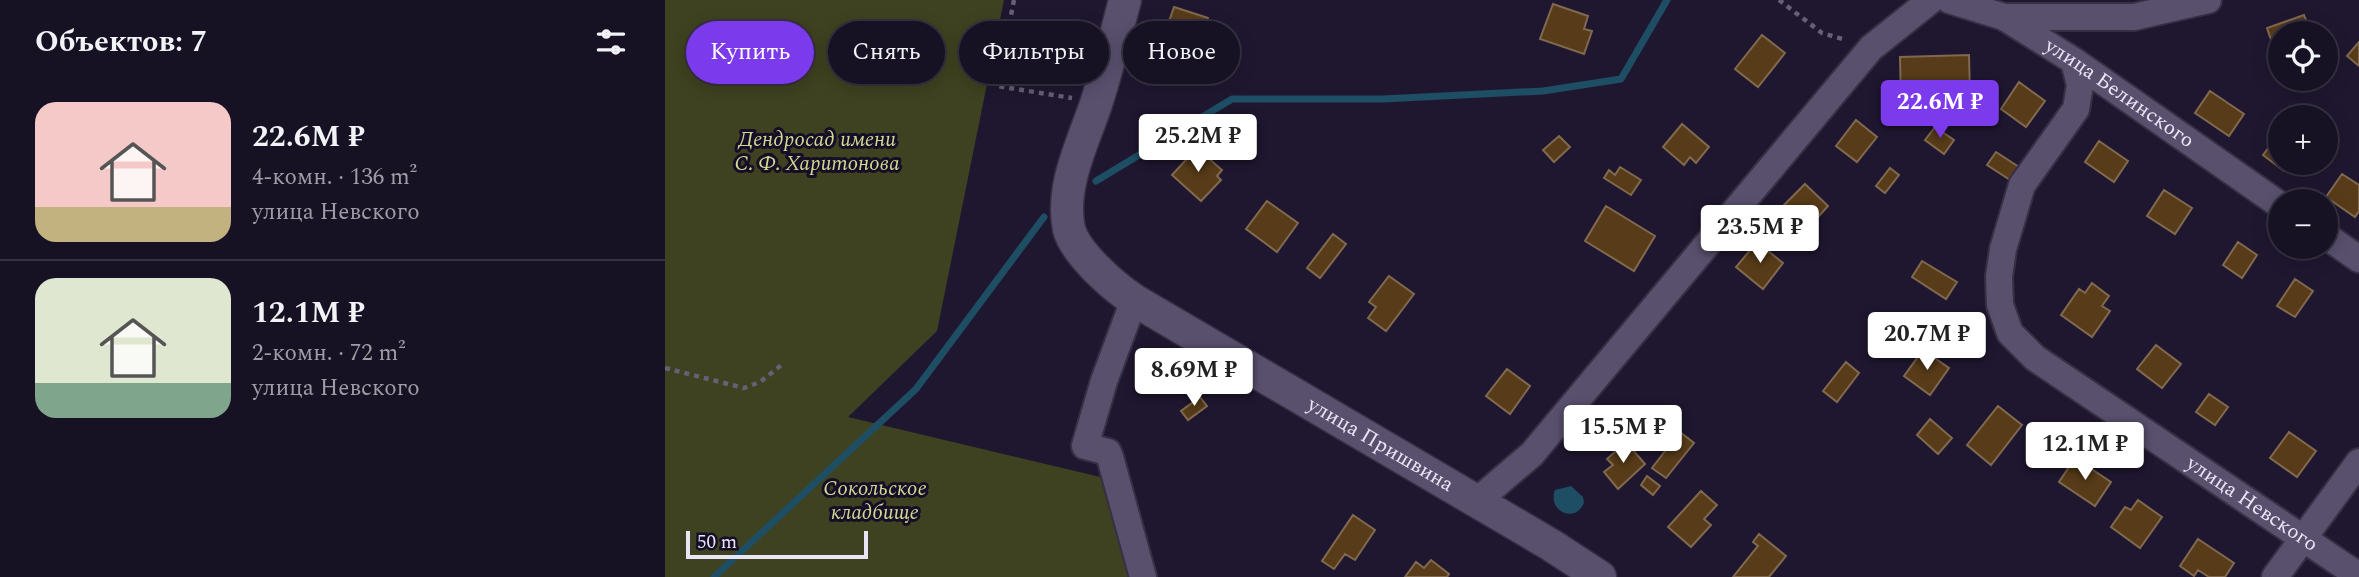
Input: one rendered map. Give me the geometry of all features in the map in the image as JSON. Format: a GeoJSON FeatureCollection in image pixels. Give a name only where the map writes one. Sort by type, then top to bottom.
{"type":"FeatureCollection","features":[{"type":"Feature","properties":{"kind":"street"},"geometry":{"type":"LineString","coordinates":[[1097,102],[1125,0]]}},
{"type":"Feature","properties":{"kind":"street"},"geometry":{"type":"LineString","coordinates":[[1477,501],[1532,454],[1871,48],[1931,0]]}},
{"type":"Feature","properties":{"kind":"street","name":"улица Белинского"},"geometry":{"type":"LineString","coordinates":[[1949,0],[2004,17],[2074,61],[2268,197]]}},
{"type":"Feature","properties":{"kind":"street"},"geometry":{"type":"LineString","coordinates":[[2004,17],[2134,17],[2208,0]]}},
{"type":"Feature","properties":{"kind":"street","name":"улица Невского"},"geometry":{"type":"LineString","coordinates":[[2074,61],[2080,85],[2076,109],[2022,185],[2003,248],[1999,277],[2000,305],[2010,333],[2035,358],[2359,576]]}},
{"type":"Feature","properties":{"kind":"street","name":"улица Пришвина"},"geometry":{"type":"LineString","coordinates":[[1097,102],[1073,173],[1067,201],[1069,232],[1091,264],[1115,287],[1477,501],[1600,577]]}},
{"type":"Feature","properties":{"kind":"street"},"geometry":{"type":"LineString","coordinates":[[2338,245],[2359,260]]}},
{"type":"Feature","properties":{"kind":"street"},"geometry":{"type":"LineString","coordinates":[[1134,300],[1104,381],[1086,446],[1108,452],[1143,577]]}},
{"type":"Feature","properties":{"kind":"street"},"geometry":{"type":"LineString","coordinates":[[2275,577],[2359,462]]}},
{"type":"Feature","properties":{"kind":"path"},"geometry":{"type":"LineString","coordinates":[[1014,0],[997,86],[1097,102]]}},
{"type":"Feature","properties":{"kind":"path"},"geometry":{"type":"LineString","coordinates":[[1779,0],[1822,33],[1871,48]]}},
{"type":"Feature","properties":{"kind":"path"},"geometry":{"type":"LineString","coordinates":[[665,368],[744,388],[760,382],[784,363]]}},
{"type":"Feature","properties":{"kind":"green space","name":"Дендросад имени С. Ф. Харитонова"},"geometry":{"type":"Polygon","coordinates":[[[665,0],[1004,0],[1000,21],[959,21],[959,84],[987,84],[937,331],[848,417],[1113,480],[1138,577],[665,577],[665,0]]]}},
{"type":"Feature","properties":{"kind":"water"},"geometry":{"type":"Polygon","coordinates":[[[1571,486],[1583,497],[1584,503],[1580,510],[1568,514],[1558,509],[1554,497],[1555,490],[1571,486]]]}},
{"type":"Feature","properties":{"kind":"building"},"geometry":{"type":"Polygon","coordinates":[[[1553,4],[1588,16],[1584,29],[1592,31],[1584,54],[1540,39],[1553,4]]]}},
{"type":"Feature","properties":{"kind":"building"},"geometry":{"type":"Polygon","coordinates":[[[1174,7],[1208,18],[1207,21],[1169,21],[1174,7]]]}},
{"type":"Feature","properties":{"kind":"building"},"geometry":{"type":"Polygon","coordinates":[[[2304,15],[2306,21],[2287,21],[2304,15]]]}},
{"type":"Feature","properties":{"kind":"building"},"geometry":{"type":"Polygon","coordinates":[[[1762,35],[1785,53],[1758,87],[1735,69],[1762,35]]]}},
{"type":"Feature","properties":{"kind":"building"},"geometry":{"type":"Polygon","coordinates":[[[2359,42],[2359,66],[2347,56],[2359,42]]]}},
{"type":"Feature","properties":{"kind":"building"},"geometry":{"type":"Polygon","coordinates":[[[1969,55],[1970,96],[1948,97],[1949,109],[1927,110],[1927,101],[1901,101],[1900,57],[1969,55]]]}},
{"type":"Feature","properties":{"kind":"building"},"geometry":{"type":"Polygon","coordinates":[[[2019,82],[2045,101],[2026,127],[2001,109],[2019,82]]]}},
{"type":"Feature","properties":{"kind":"building"},"geometry":{"type":"Polygon","coordinates":[[[2210,91],[2244,114],[2229,136],[2195,113],[2210,91]]]}},
{"type":"Feature","properties":{"kind":"building"},"geometry":{"type":"Polygon","coordinates":[[[1856,120],[1877,137],[1857,162],[1836,146],[1856,120]]]}},
{"type":"Feature","properties":{"kind":"building"},"geometry":{"type":"Polygon","coordinates":[[[1682,124],[1709,147],[1696,163],[1690,157],[1684,165],[1663,147],[1682,124]]]}},
{"type":"Feature","properties":{"kind":"building"},"geometry":{"type":"Polygon","coordinates":[[[1935,127],[1954,140],[1944,154],[1925,140],[1935,127]]]}},
{"type":"Feature","properties":{"kind":"building"},"geometry":{"type":"Polygon","coordinates":[[[1559,136],[1570,147],[1554,162],[1543,150],[1559,136]]]}},
{"type":"Feature","properties":{"kind":"building"},"geometry":{"type":"Polygon","coordinates":[[[2099,141],[2128,161],[2114,182],[2085,162],[2099,141]]]}},
{"type":"Feature","properties":{"kind":"building"},"geometry":{"type":"Polygon","coordinates":[[[1197,148],[1222,170],[1217,176],[1221,180],[1201,201],[1172,175],[1197,148]]]}},
{"type":"Feature","properties":{"kind":"building"},"geometry":{"type":"Polygon","coordinates":[[[1996,152],[2019,167],[2010,180],[1987,165],[1996,152]]]}},
{"type":"Feature","properties":{"kind":"building"},"geometry":{"type":"Polygon","coordinates":[[[1620,167],[1641,180],[1631,195],[1604,178],[1609,170],[1615,175],[1620,167]]]}},
{"type":"Feature","properties":{"kind":"building"},"geometry":{"type":"Polygon","coordinates":[[[1890,168],[1899,175],[1885,193],[1876,186],[1890,168]]]}},
{"type":"Feature","properties":{"kind":"building"},"geometry":{"type":"Polygon","coordinates":[[[2342,174],[2359,185],[2359,211],[2355,217],[2338,205],[2338,189],[2332,189],[2342,174]]]}},
{"type":"Feature","properties":{"kind":"building"},"geometry":{"type":"Polygon","coordinates":[[[1805,184],[1828,206],[1808,228],[1784,205],[1805,184]]]}},
{"type":"Feature","properties":{"kind":"building"},"geometry":{"type":"Polygon","coordinates":[[[2164,190],[2192,208],[2175,234],[2147,216],[2164,190]]]}},
{"type":"Feature","properties":{"kind":"building"},"geometry":{"type":"Polygon","coordinates":[[[1267,201],[1298,223],[1277,252],[1246,229],[1267,201]]]}},
{"type":"Feature","properties":{"kind":"building"},"geometry":{"type":"Polygon","coordinates":[[[1606,206],[1655,236],[1634,271],[1585,241],[1606,206]]]}},
{"type":"Feature","properties":{"kind":"building"},"geometry":{"type":"Polygon","coordinates":[[[1333,234],[1346,244],[1320,278],[1307,268],[1333,234]]]}},
{"type":"Feature","properties":{"kind":"building"},"geometry":{"type":"Polygon","coordinates":[[[1757,242],[1783,263],[1763,289],[1736,267],[1757,242]]]}},
{"type":"Feature","properties":{"kind":"building"},"geometry":{"type":"Polygon","coordinates":[[[2238,242],[2257,255],[2242,278],[2223,265],[2238,242]]]}},
{"type":"Feature","properties":{"kind":"building"},"geometry":{"type":"Polygon","coordinates":[[[1922,261],[1957,282],[1946,299],[1912,277],[1922,261]]]}},
{"type":"Feature","properties":{"kind":"building"},"geometry":{"type":"Polygon","coordinates":[[[1389,276],[1414,294],[1386,331],[1368,318],[1376,307],[1369,302],[1389,276]]]}},
{"type":"Feature","properties":{"kind":"building"},"geometry":{"type":"Polygon","coordinates":[[[2295,279],[2313,291],[2295,317],[2277,306],[2295,279]]]}},
{"type":"Feature","properties":{"kind":"building"},"geometry":{"type":"Polygon","coordinates":[[[2092,283],[2109,296],[2102,306],[2110,311],[2092,337],[2061,315],[2079,289],[2085,293],[2092,283]]]}},
{"type":"Feature","properties":{"kind":"building"},"geometry":{"type":"Polygon","coordinates":[[[2156,345],[2181,364],[2162,388],[2137,369],[2156,345]]]}},
{"type":"Feature","properties":{"kind":"building"},"geometry":{"type":"Polygon","coordinates":[[[1923,350],[1949,368],[1930,395],[1904,376],[1923,350]]]}},
{"type":"Feature","properties":{"kind":"building"},"geometry":{"type":"Polygon","coordinates":[[[1846,362],[1859,373],[1837,402],[1823,391],[1846,362]]]}},
{"type":"Feature","properties":{"kind":"building"},"geometry":{"type":"Polygon","coordinates":[[[1507,369],[1530,386],[1510,414],[1486,396],[1507,369]]]}},
{"type":"Feature","properties":{"kind":"building"},"geometry":{"type":"Polygon","coordinates":[[[2209,394],[2228,407],[2215,425],[2196,412],[2209,394]]]}},
{"type":"Feature","properties":{"kind":"building"},"geometry":{"type":"Polygon","coordinates":[[[1200,397],[1207,406],[1188,420],[1181,411],[1200,397]]]}},
{"type":"Feature","properties":{"kind":"building"},"geometry":{"type":"Polygon","coordinates":[[[1998,406],[2022,425],[1991,465],[1967,445],[1998,406]]]}},
{"type":"Feature","properties":{"kind":"building"},"geometry":{"type":"Polygon","coordinates":[[[1930,419],[1952,438],[1938,454],[1917,435],[1930,419]]]}},
{"type":"Feature","properties":{"kind":"building"},"geometry":{"type":"Polygon","coordinates":[[[1680,432],[1694,443],[1666,478],[1652,468],[1680,432]]]}},
{"type":"Feature","properties":{"kind":"building"},"geometry":{"type":"Polygon","coordinates":[[[2289,432],[2316,451],[2297,477],[2270,458],[2289,432]]]}},
{"type":"Feature","properties":{"kind":"building"},"geometry":{"type":"Polygon","coordinates":[[[1626,442],[1645,464],[1618,489],[1604,472],[1613,465],[1607,459],[1626,442]]]}},
{"type":"Feature","properties":{"kind":"building"},"geometry":{"type":"Polygon","coordinates":[[[2075,458],[2111,482],[2095,506],[2059,482],[2075,458]]]}},
{"type":"Feature","properties":{"kind":"building"},"geometry":{"type":"Polygon","coordinates":[[[1647,476],[1660,486],[1653,495],[1641,485],[1647,476]]]}},
{"type":"Feature","properties":{"kind":"building"},"geometry":{"type":"Polygon","coordinates":[[[1701,491],[1717,505],[1704,519],[1711,525],[1691,547],[1668,527],[1701,491]]]}},
{"type":"Feature","properties":{"kind":"building"},"geometry":{"type":"Polygon","coordinates":[[[2138,500],[2162,517],[2140,548],[2111,527],[2125,507],[2131,510],[2138,500]]]}},
{"type":"Feature","properties":{"kind":"building"},"geometry":{"type":"Polygon","coordinates":[[[1353,515],[1375,530],[1355,560],[1345,554],[1334,569],[1322,561],[1353,515]]]}},
{"type":"Feature","properties":{"kind":"building"},"geometry":{"type":"Polygon","coordinates":[[[1759,534],[1786,556],[1769,577],[1733,577],[1758,546],[1753,542],[1759,534]]]}},
{"type":"Feature","properties":{"kind":"building"},"geometry":{"type":"Polygon","coordinates":[[[2198,539],[2234,563],[2225,577],[2209,577],[2198,570],[2194,576],[2180,566],[2198,539]]]}},
{"type":"Feature","properties":{"kind":"building"},"geometry":{"type":"Polygon","coordinates":[[[1431,560],[1449,574],[1447,577],[1405,577],[1416,562],[1424,568],[1431,560]]]}},
{"type":"Feature","properties":{"kind":"waterway"},"geometry":{"type":"LineString","coordinates":[[1096,181],[1232,99],[1383,99],[1543,91],[1621,79],[1667,0]]}},
{"type":"Feature","properties":{"kind":"waterway"},"geometry":{"type":"LineString","coordinates":[[714,577],[916,389],[1044,217]]}},
{"type":"Feature","properties":{"kind":"park label","name":"Сокольское кладбище"},"geometry":{"type":"Point","coordinates":[875,501]}}]}
